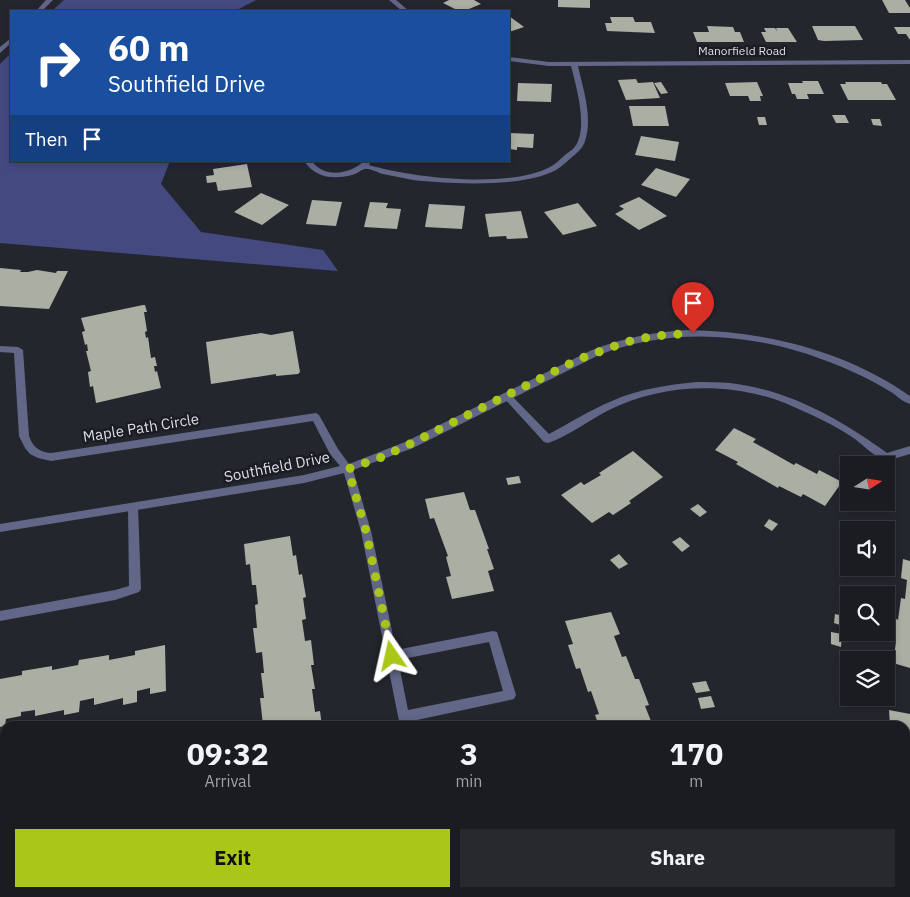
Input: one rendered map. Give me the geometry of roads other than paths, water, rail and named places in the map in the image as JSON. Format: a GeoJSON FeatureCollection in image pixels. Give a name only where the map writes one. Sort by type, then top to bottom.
{"type":"FeatureCollection","features":[{"type":"Feature","properties":{"kind":"street"},"geometry":{"type":"LineString","coordinates":[[40,10],[50,0]]}},
{"type":"Feature","properties":{"kind":"street"},"geometry":{"type":"LineString","coordinates":[[392,0],[405,10]]}},
{"type":"Feature","properties":{"kind":"street"},"geometry":{"type":"LineString","coordinates":[[0,51],[10,41]]}},
{"type":"Feature","properties":{"kind":"street","name":"Manorfield Road"},"geometry":{"type":"LineString","coordinates":[[510,59],[534,63],[574,64],[910,62]]}},
{"type":"Feature","properties":{"kind":"street"},"geometry":{"type":"LineString","coordinates":[[309,162],[317,171],[328,174],[348,173],[367,164],[402,177],[488,181],[528,176],[551,169],[569,157],[580,145],[584,132],[584,118],[574,64]]}},
{"type":"Feature","properties":{"kind":"street","name":"Southfield Drive"},"geometry":{"type":"LineString","coordinates":[[0,528],[304,480],[348,469],[382,457],[579,359],[607,348],[654,336],[693,333],[748,336],[811,352],[849,366],[910,400]]}},
{"type":"Feature","properties":{"kind":"street","name":"Maple Path Circle"},"geometry":{"type":"LineString","coordinates":[[0,349],[18,350],[24,436],[27,445],[42,456],[61,456],[316,417],[334,451],[348,469]]}},
{"type":"Feature","properties":{"kind":"street"},"geometry":{"type":"LineString","coordinates":[[507,396],[548,440],[607,407],[648,392],[686,386],[726,386],[766,392],[810,408],[852,432],[886,458],[910,450]]}},
{"type":"Feature","properties":{"kind":"street"},"geometry":{"type":"LineString","coordinates":[[348,469],[366,531],[403,717],[510,695],[493,636],[392,656]]}},
{"type":"Feature","properties":{"kind":"street"},"geometry":{"type":"LineString","coordinates":[[0,616],[115,595],[135,589],[133,507]]}}]}
